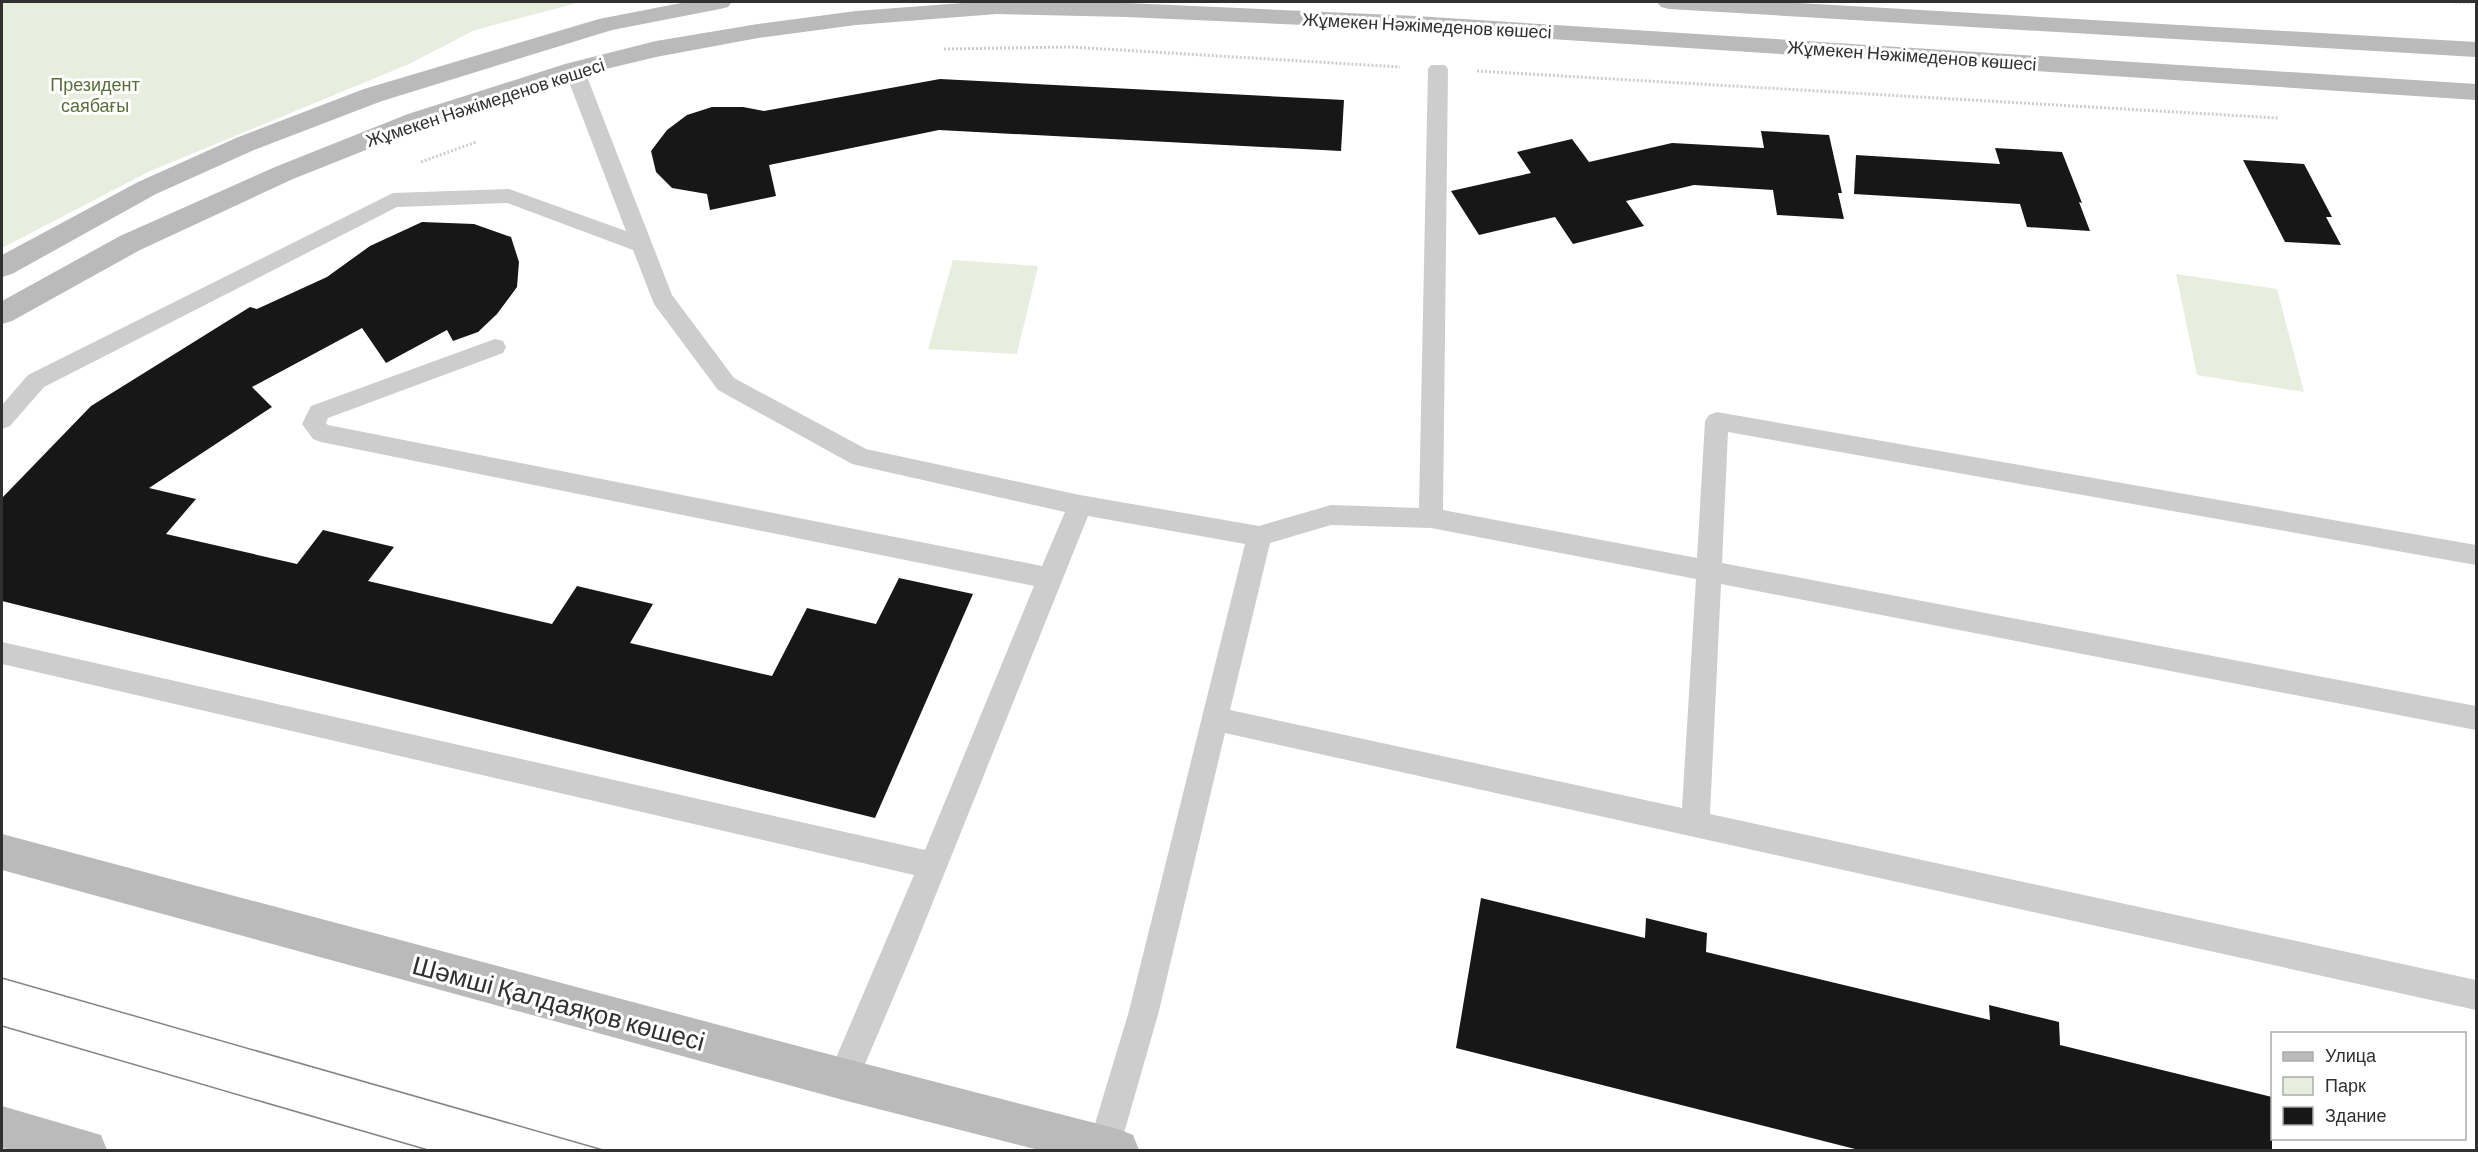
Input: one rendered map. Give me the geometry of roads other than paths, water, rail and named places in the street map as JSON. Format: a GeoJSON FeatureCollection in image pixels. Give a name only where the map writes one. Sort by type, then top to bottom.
{"type":"FeatureCollection","features":[{"type":"Feature","properties":{"kind":"main road","name":"Жұмекен Нәжімеденов көшесі"},"geometry":{"type":"LineString","coordinates":[[2,267],[147,188],[245,144],[373,95],[608,24],[720,2]]}},
{"type":"Feature","properties":{"kind":"main road","name":"Жұмекен Нәжімеденов көшесі"},"geometry":{"type":"LineString","coordinates":[[1669,2],[2476,50]]}},
{"type":"Feature","properties":{"kind":"main road","name":"Жұмекен Нәжімеденов көшесі"},"geometry":{"type":"LineString","coordinates":[[2,314],[130,243],[284,173],[417,120],[574,69],[656,49],[758,31],[856,18],[997,7],[1127,10],[1416,23],[2476,92]]}},
{"type":"Feature","properties":{"kind":"main road","name":"Шәмші Қалдаяқов көшесі"},"geometry":{"type":"LineString","coordinates":[[2,852],[1111,1149]]}},
{"type":"Feature","properties":{"kind":"main road"},"geometry":{"type":"LineString","coordinates":[[2,1127],[86,1150]]}},
{"type":"Feature","properties":{"kind":"lane"},"geometry":{"type":"LineString","coordinates":[[574,69],[662,298],[726,384],[860,457],[1080,505],[1259,536],[1331,515],[1431,518],[2476,718]]}},
{"type":"Feature","properties":{"kind":"lane"},"geometry":{"type":"LineString","coordinates":[[1431,518],[1438,69]]}},
{"type":"Feature","properties":{"kind":"lane"},"geometry":{"type":"LineString","coordinates":[[2,420],[36,381],[393,200],[509,196],[641,244]]}},
{"type":"Feature","properties":{"kind":"lane"},"geometry":{"type":"LineString","coordinates":[[495,347],[319,411],[314,424],[321,433],[1049,578]]}},
{"type":"Feature","properties":{"kind":"lane"},"geometry":{"type":"LineString","coordinates":[[1695,824],[1717,421],[2476,555]]}},
{"type":"Feature","properties":{"kind":"lane"},"geometry":{"type":"LineString","coordinates":[[843,1079],[933,866],[1080,505]]}},
{"type":"Feature","properties":{"kind":"lane"},"geometry":{"type":"LineString","coordinates":[[1111,1149],[1259,536]]}},
{"type":"Feature","properties":{"kind":"lane"},"geometry":{"type":"LineString","coordinates":[[2,653],[933,866]]}},
{"type":"Feature","properties":{"kind":"lane"},"geometry":{"type":"LineString","coordinates":[[1215,719],[2476,995]]}},
{"type":"Feature","properties":{"kind":"tram line"},"geometry":{"type":"LineString","coordinates":[[2,978],[603,1150]]}},
{"type":"Feature","properties":{"kind":"tram line"},"geometry":{"type":"LineString","coordinates":[[2,1026],[428,1150]]}},
{"type":"Feature","properties":{"kind":"park label","name":"Президент саябағы"},"geometry":{"type":"Point","coordinates":[95,94]}}]}
